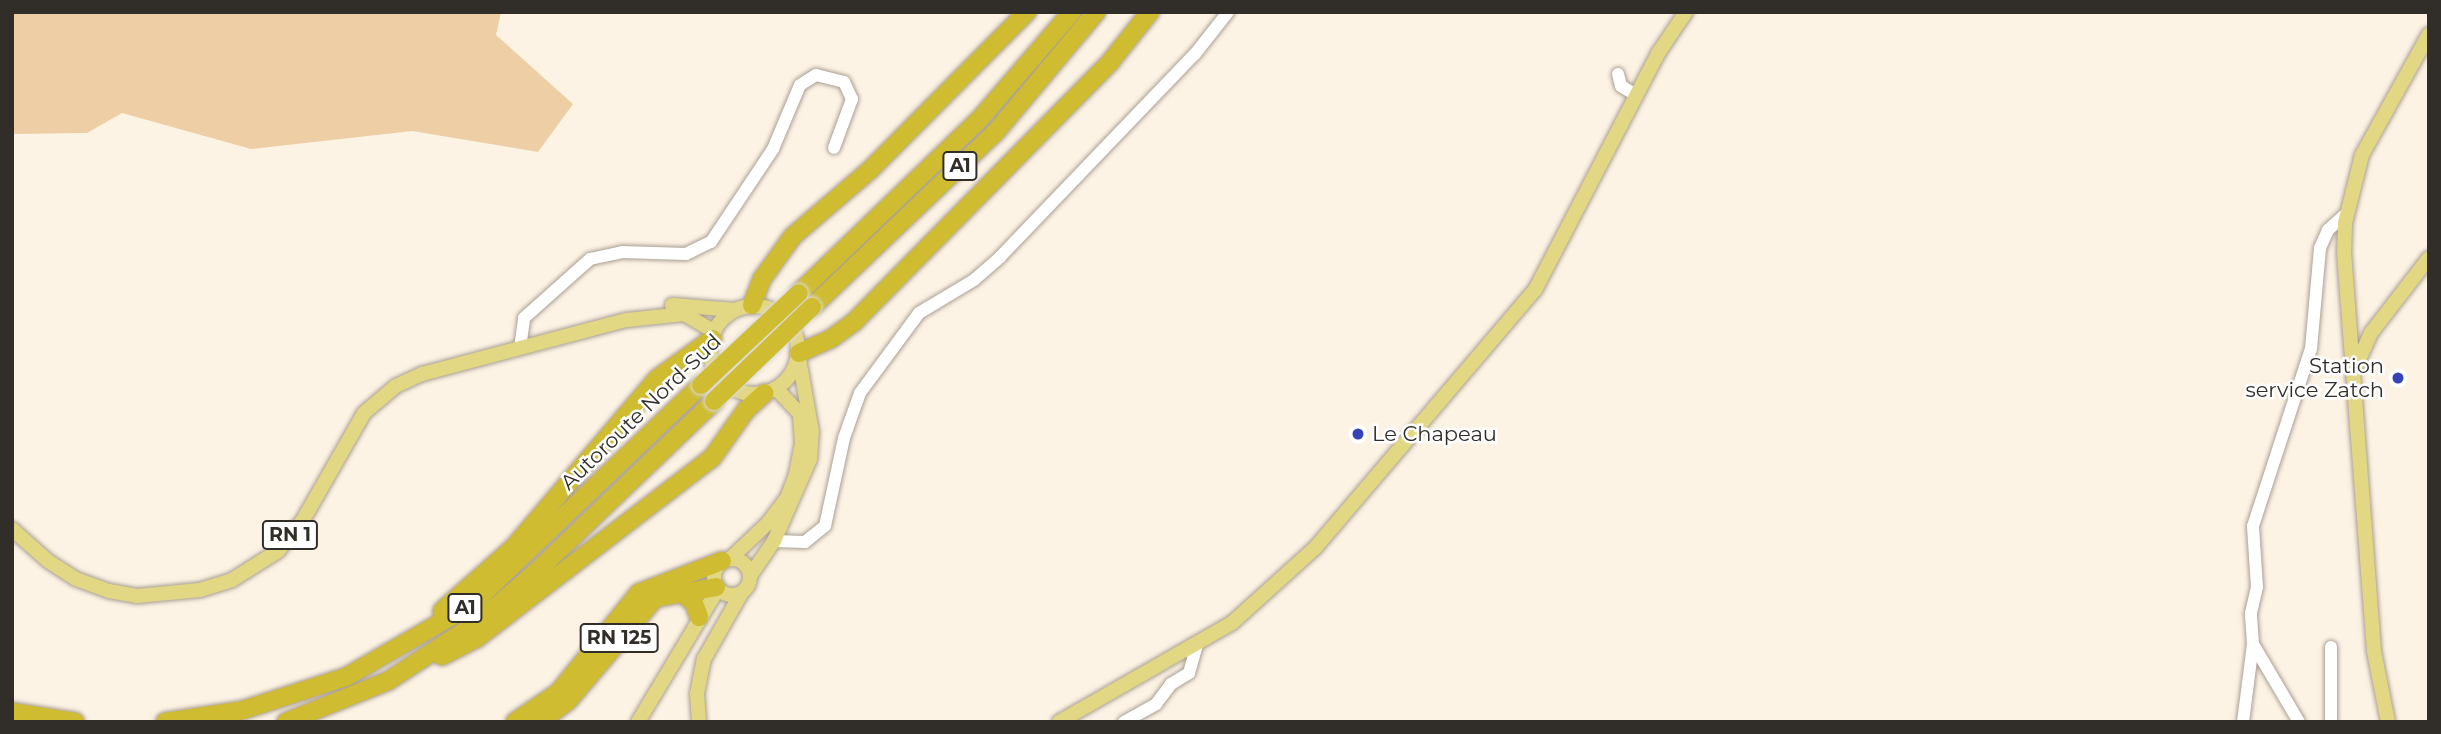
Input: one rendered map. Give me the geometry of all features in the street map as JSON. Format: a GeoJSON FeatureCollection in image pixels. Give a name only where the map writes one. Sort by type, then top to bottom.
{"type":"FeatureCollection","features":[{"type":"Feature","properties":{"kind":"highway"},"geometry":{"type":"LineString","coordinates":[[738,308],[793,236],[870,170],[1027,12]]}},
{"type":"Feature","properties":{"kind":"highway","name":"Autoroute Nord-Sud"},"geometry":{"type":"LineString","coordinates":[[165,722],[279,701],[371,665],[471,605],[979,120],[1072,12]]}},
{"type":"Feature","properties":{"kind":"highway","name":"Autoroute Nord-Sud"},"geometry":{"type":"LineString","coordinates":[[286,722],[388,681],[478,622],[527,580],[995,133],[1096,12]]}},
{"type":"Feature","properties":{"kind":"highway"},"geometry":{"type":"LineString","coordinates":[[798,355],[855,321],[1111,61],[1150,12]]}},
{"type":"Feature","properties":{"kind":"highway"},"geometry":{"type":"LineString","coordinates":[[371,665],[480,581],[658,378],[713,335]]}},
{"type":"Feature","properties":{"kind":"highway"},"geometry":{"type":"LineString","coordinates":[[388,681],[477,638],[598,542],[663,498],[720,450],[746,410],[770,391]]}},
{"type":"Feature","properties":{"kind":"highway"},"geometry":{"type":"LineString","coordinates":[[515,722],[559,692],[639,593],[726,560]]}},
{"type":"Feature","properties":{"kind":"highway","name":"RN 125"},"geometry":{"type":"LineString","coordinates":[[540,722],[568,701],[648,604],[681,592],[725,591]]}},
{"type":"Feature","properties":{"kind":"highway"},"geometry":{"type":"LineString","coordinates":[[681,592],[694,603],[699,617]]}},
{"type":"Feature","properties":{"kind":"highway"},"geometry":{"type":"LineString","coordinates":[[12,712],[75,722]]}},
{"type":"Feature","properties":{"kind":"main road"},"geometry":{"type":"LineString","coordinates":[[1059,722],[1197,645],[1264,599],[1316,547],[1535,290],[1636,95],[1686,12]]}},
{"type":"Feature","properties":{"kind":"main road"},"geometry":{"type":"LineString","coordinates":[[2388,722],[2374,651],[2344,254],[2347,213],[2362,155],[2429,33]]}},
{"type":"Feature","properties":{"kind":"main road"},"geometry":{"type":"LineString","coordinates":[[2353,372],[2371,333],[2429,258]]}},
{"type":"Feature","properties":{"kind":"main road"},"geometry":{"type":"LineString","coordinates":[[762,279],[713,335],[712,363],[726,384],[748,394],[770,391],[791,375],[798,355]]}},
{"type":"Feature","properties":{"kind":"main road","name":"RN 1"},"geometry":{"type":"LineString","coordinates":[[520,348],[631,310],[681,305],[738,308]]}},
{"type":"Feature","properties":{"kind":"main road"},"geometry":{"type":"LineString","coordinates":[[638,722],[699,617],[725,591],[750,576],[774,541],[801,486],[812,444],[798,355],[789,322],[776,311],[738,308]]}},
{"type":"Feature","properties":{"kind":"main road","name":"RN 1"},"geometry":{"type":"LineString","coordinates":[[12,529],[58,567],[109,591],[170,596],[232,580],[278,551],[317,496],[347,437],[380,397],[422,374],[627,320],[674,314],[690,315],[713,335]]}},
{"type":"Feature","properties":{"kind":"main road"},"geometry":{"type":"LineString","coordinates":[[699,722],[701,675],[723,621],[725,591],[714,573],[774,515],[796,474],[802,444],[800,415],[770,391]]}},
{"type":"Feature","properties":{"kind":"main road"},"geometry":{"type":"LineString","coordinates":[[726,560],[744,563],[750,576]]}},
{"type":"Feature","properties":{"kind":"street"},"geometry":{"type":"LineString","coordinates":[[774,541],[805,542],[825,526],[844,438],[860,393],[919,313],[985,272],[1195,54],[1228,12]]}},
{"type":"Feature","properties":{"kind":"street"},"geometry":{"type":"LineString","coordinates":[[1618,74],[1621,86],[1636,95]]}},
{"type":"Feature","properties":{"kind":"street"},"geometry":{"type":"LineString","coordinates":[[520,348],[524,318],[590,259],[612,252],[686,254],[711,242],[773,149],[800,85],[817,75],[844,82],[852,99],[834,148]]}},
{"type":"Feature","properties":{"kind":"street"},"geometry":{"type":"LineString","coordinates":[[2243,722],[2253,644],[2251,614],[2257,587],[2253,526],[2311,349],[2320,248],[2328,230],[2347,213]]}},
{"type":"Feature","properties":{"kind":"street"},"geometry":{"type":"LineString","coordinates":[[2350,324],[2371,333]]}},
{"type":"Feature","properties":{"kind":"street"},"geometry":{"type":"LineString","coordinates":[[2253,644],[2299,722]]}},
{"type":"Feature","properties":{"kind":"street"},"geometry":{"type":"LineString","coordinates":[[1124,722],[1156,704],[1171,684],[1189,673],[1197,645]]}},
{"type":"Feature","properties":{"kind":"street"},"geometry":{"type":"LineString","coordinates":[[2331,647],[2331,722]]}},
{"type":"Feature","properties":{"kind":"shaded area"},"geometry":{"type":"Polygon","coordinates":[[[12,12],[501,12],[496,35],[573,104],[538,152],[412,131],[251,149],[122,113],[87,133],[12,134],[12,12]]]}},
{"type":"Feature","properties":{"kind":"place","name":"Station service Zatch"},"geometry":{"type":"Point","coordinates":[2398,378]}},
{"type":"Feature","properties":{"kind":"place","name":"Le Chapeau"},"geometry":{"type":"Point","coordinates":[1358,434]}}]}
